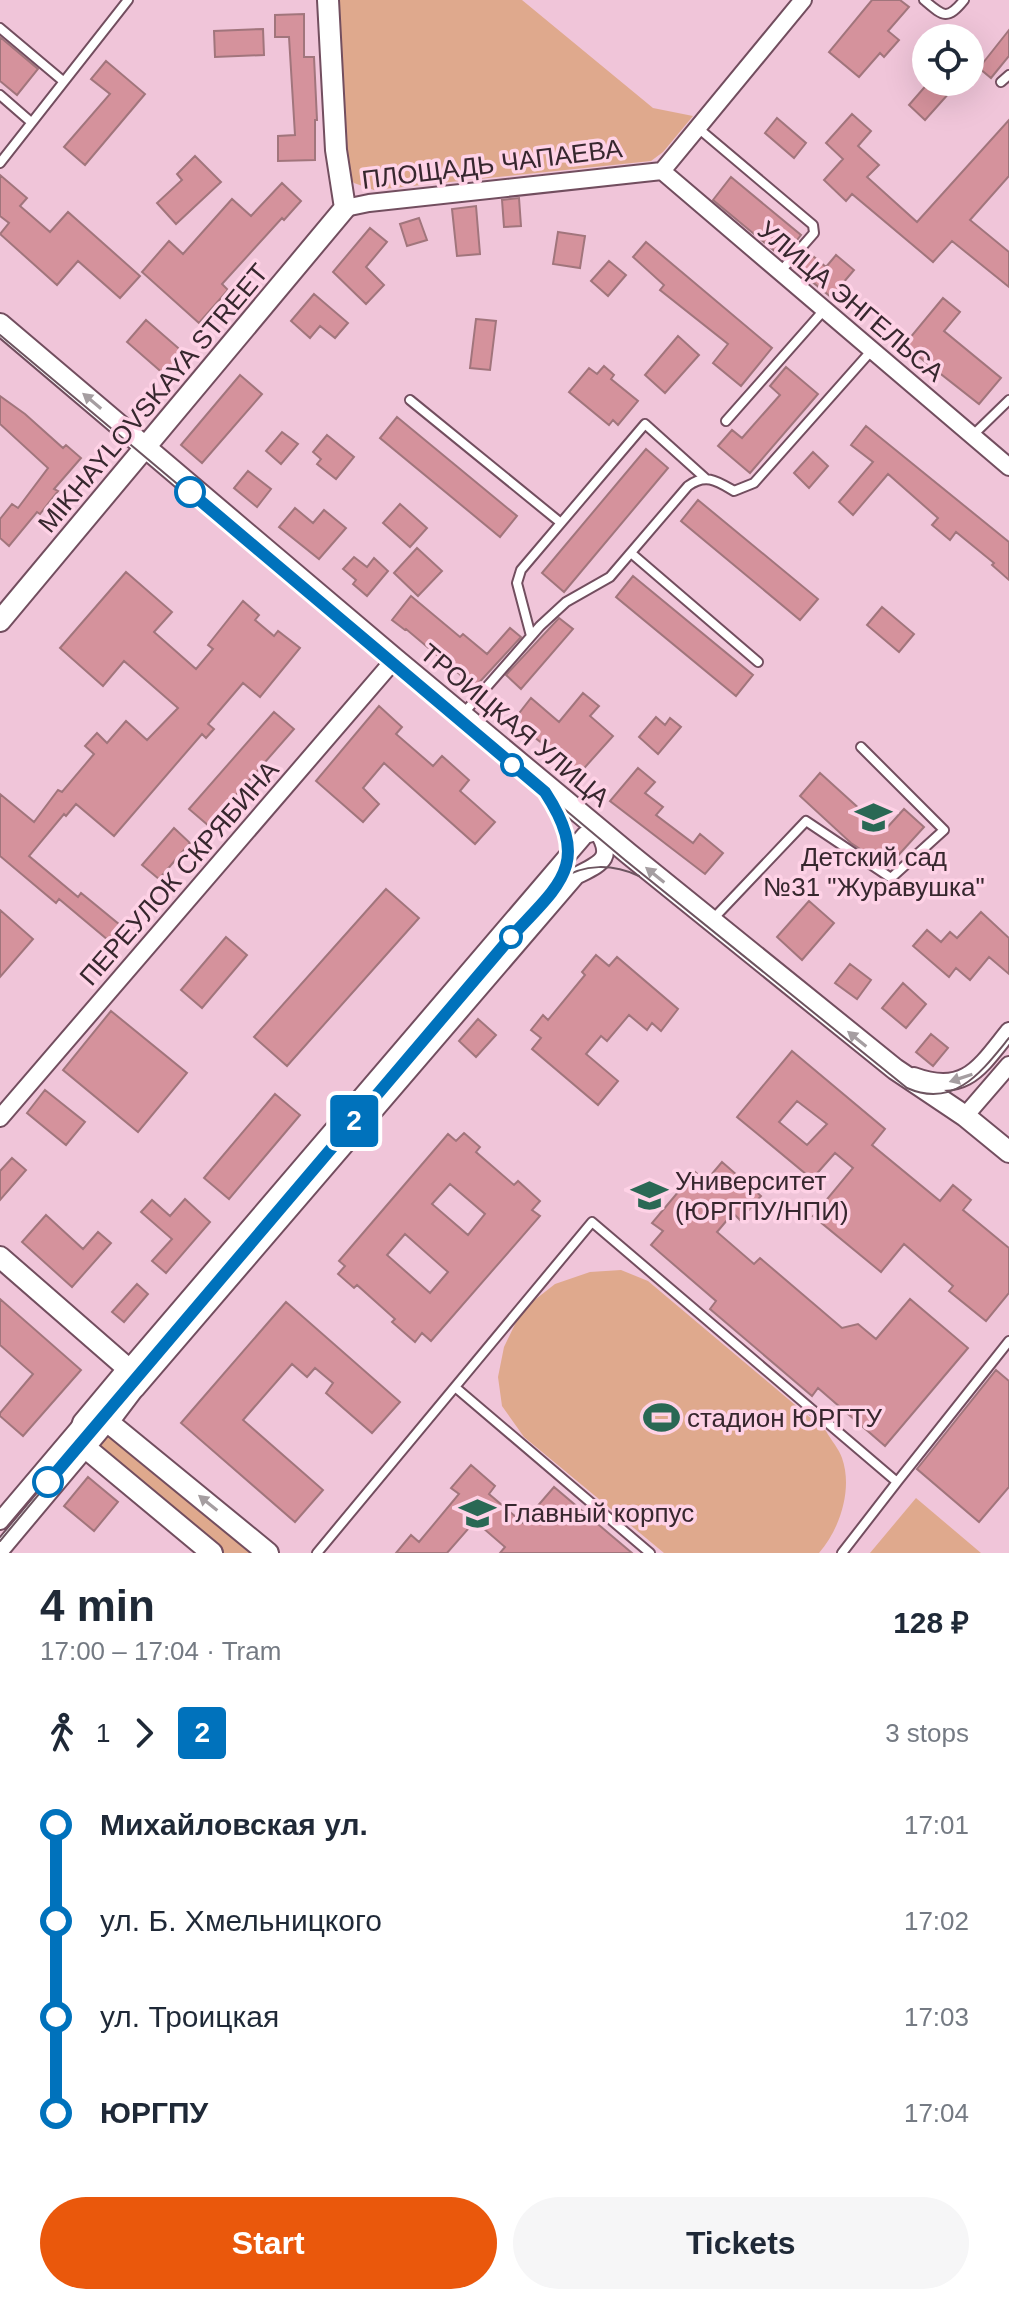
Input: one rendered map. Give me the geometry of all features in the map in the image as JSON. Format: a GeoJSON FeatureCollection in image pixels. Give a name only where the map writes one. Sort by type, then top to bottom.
{"type":"FeatureCollection","features":[{"type":"Feature","properties":{"kind":"street","name":"ПЛОЩАДЬ ЧАПАЕВА"},"geometry":{"type":"LineString","coordinates":[[328,0],[336,150],[345,208],[662,171]]}},
{"type":"Feature","properties":{"kind":"street"},"geometry":{"type":"LineString","coordinates":[[662,171],[803,0]]}},
{"type":"Feature","properties":{"kind":"street","name":"УЛИЦА ЭНГЕЛЬСА"},"geometry":{"type":"LineString","coordinates":[[662,171],[1009,467]]}},
{"type":"Feature","properties":{"kind":"street","name":"MIKHAYLOVSKAYA STREET"},"geometry":{"type":"LineString","coordinates":[[0,621],[345,208]]}},
{"type":"Feature","properties":{"kind":"street","name":"ТРОИЦКАЯ УЛИЦА"},"geometry":{"type":"LineString","coordinates":[[0,324],[462,715],[592,830],[617,844],[895,1069],[965,1116],[1009,1152]]}},
{"type":"Feature","properties":{"kind":"street","name":"ПЕРЕУЛОК СКРЯБИНА"},"geometry":{"type":"LineString","coordinates":[[0,1118],[395,659]]}},
{"type":"Feature","properties":{"kind":"street"},"geometry":{"type":"LineString","coordinates":[[0,1521],[95,1418],[135,1380],[576,876],[601,863],[606,853],[604,842],[592,830],[135,1380]]}},
{"type":"Feature","properties":{"kind":"street"},"geometry":{"type":"LineString","coordinates":[[895,1069],[933,1084],[956,1082],[974,1074],[1009,1031]]}},
{"type":"Feature","properties":{"kind":"street"},"geometry":{"type":"LineString","coordinates":[[965,1116],[1009,1065]]}},
{"type":"Feature","properties":{"kind":"street"},"geometry":{"type":"LineString","coordinates":[[0,1257],[135,1380]]}},
{"type":"Feature","properties":{"kind":"street"},"geometry":{"type":"LineString","coordinates":[[95,1418],[79,1438],[86,1450],[212,1553]]}},
{"type":"Feature","properties":{"kind":"street"},"geometry":{"type":"LineString","coordinates":[[95,1418],[268,1553]]}},
{"type":"Feature","properties":{"kind":"street"},"geometry":{"type":"LineString","coordinates":[[0,1551],[86,1450]]}},
{"type":"Feature","properties":{"kind":"lane"},"geometry":{"type":"LineString","coordinates":[[0,163],[128,0]]}},
{"type":"Feature","properties":{"kind":"lane"},"geometry":{"type":"LineString","coordinates":[[924,0],[940,14],[946,15],[955,11],[964,0]]}},
{"type":"Feature","properties":{"kind":"lane"},"geometry":{"type":"LineString","coordinates":[[0,28],[63,81]]}},
{"type":"Feature","properties":{"kind":"lane"},"geometry":{"type":"LineString","coordinates":[[1001,82],[1009,75]]}},
{"type":"Feature","properties":{"kind":"lane"},"geometry":{"type":"LineString","coordinates":[[0,95],[31,122]]}},
{"type":"Feature","properties":{"kind":"lane"},"geometry":{"type":"LineString","coordinates":[[698,128],[813,225],[814,233],[780,272]]}},
{"type":"Feature","properties":{"kind":"lane"},"geometry":{"type":"LineString","coordinates":[[726,421],[824,309]]}},
{"type":"Feature","properties":{"kind":"lane"},"geometry":{"type":"LineString","coordinates":[[462,715],[531,636],[566,602],[610,577],[688,486],[705,478],[712,478],[734,491],[754,483],[872,350]]}},
{"type":"Feature","properties":{"kind":"lane"},"geometry":{"type":"LineString","coordinates":[[410,400],[561,523]]}},
{"type":"Feature","properties":{"kind":"lane"},"geometry":{"type":"LineString","coordinates":[[972,436],[1009,400]]}},
{"type":"Feature","properties":{"kind":"lane"},"geometry":{"type":"LineString","coordinates":[[531,636],[517,583],[521,570],[645,424],[705,478]]}},
{"type":"Feature","properties":{"kind":"lane"},"geometry":{"type":"LineString","coordinates":[[631,553],[758,662]]}},
{"type":"Feature","properties":{"kind":"lane"},"geometry":{"type":"LineString","coordinates":[[711,920],[806,821],[891,878],[944,830],[861,747]]}},
{"type":"Feature","properties":{"kind":"lane"},"geometry":{"type":"LineString","coordinates":[[317,1553],[592,1222],[897,1482]]}},
{"type":"Feature","properties":{"kind":"lane"},"geometry":{"type":"LineString","coordinates":[[842,1553],[1009,1341]]}},
{"type":"Feature","properties":{"kind":"lane"},"geometry":{"type":"LineString","coordinates":[[455,1387],[650,1553]]}},
{"type":"Feature","properties":{"kind":"shaded area"},"geometry":{"type":"Polygon","coordinates":[[[338,0],[522,0],[653,108],[693,116],[663,152],[651,161],[374,190],[354,183],[346,173],[338,0]]]}},
{"type":"Feature","properties":{"kind":"shaded area","name":"стадион ЮРГТУ"},"geometry":{"type":"Polygon","coordinates":[[[621,1270],[648,1281],[826,1431],[842,1458],[846,1483],[838,1521],[819,1553],[664,1553],[524,1437],[502,1406],[498,1377],[504,1347],[517,1320],[532,1302],[555,1284],[590,1272],[621,1270]]]}},
{"type":"Feature","properties":{"kind":"shaded area"},"geometry":{"type":"Polygon","coordinates":[[[113,1429],[267,1553],[219,1553],[94,1451],[113,1429]]]}},
{"type":"Feature","properties":{"kind":"shaded area"},"geometry":{"type":"Polygon","coordinates":[[[916,1498],[981,1553],[870,1553],[916,1498]]]}},
{"type":"Feature","properties":{"kind":"building"},"geometry":{"type":"Polygon","coordinates":[[[872,0],[900,0],[909,7],[888,31],[899,40],[884,57],[880,53],[859,77],[829,52],[872,0]]]}},
{"type":"Feature","properties":{"kind":"building"},"geometry":{"type":"Polygon","coordinates":[[[304,14],[304,57],[314,57],[315,160],[278,161],[278,136],[295,135],[289,37],[275,37],[275,15],[304,14]]]}},
{"type":"Feature","properties":{"kind":"building"},"geometry":{"type":"Polygon","coordinates":[[[263,29],[264,55],[215,57],[214,31],[263,29]]]}},
{"type":"Feature","properties":{"kind":"building"},"geometry":{"type":"Polygon","coordinates":[[[1009,30],[1009,56],[991,78],[984,72],[984,62],[1009,30]]]}},
{"type":"Feature","properties":{"kind":"building"},"geometry":{"type":"Polygon","coordinates":[[[0,37],[38,69],[17,95],[0,81],[0,37]]]}},
{"type":"Feature","properties":{"kind":"building"},"geometry":{"type":"Polygon","coordinates":[[[106,61],[145,94],[85,165],[64,147],[110,94],[91,79],[106,61]]]}},
{"type":"Feature","properties":{"kind":"building"},"geometry":{"type":"Polygon","coordinates":[[[917,96],[946,96],[925,120],[909,105],[917,96]]]}},
{"type":"Feature","properties":{"kind":"building"},"geometry":{"type":"Polygon","coordinates":[[[852,114],[871,131],[858,146],[879,165],[867,177],[917,222],[1009,120],[1009,176],[970,220],[1009,252],[1009,287],[952,241],[933,262],[852,194],[846,201],[824,180],[843,159],[826,143],[852,114]]]}},
{"type":"Feature","properties":{"kind":"building"},"geometry":{"type":"Polygon","coordinates":[[[777,118],[806,143],[794,158],[765,133],[777,118]]]}},
{"type":"Feature","properties":{"kind":"building"},"geometry":{"type":"Polygon","coordinates":[[[195,156],[221,182],[176,224],[157,203],[182,180],[177,174],[195,156]]]}},
{"type":"Feature","properties":{"kind":"building"},"geometry":{"type":"Polygon","coordinates":[[[0,175],[27,198],[20,206],[50,232],[68,212],[140,276],[120,298],[78,261],[57,285],[0,234],[9,223],[0,216],[0,175]]]}},
{"type":"Feature","properties":{"kind":"building"},"geometry":{"type":"Polygon","coordinates":[[[731,177],[801,235],[783,258],[713,200],[731,177]]]}},
{"type":"Feature","properties":{"kind":"building"},"geometry":{"type":"Polygon","coordinates":[[[282,183],[301,201],[222,284],[228,290],[199,323],[142,272],[169,241],[183,254],[232,199],[251,216],[282,183]]]}},
{"type":"Feature","properties":{"kind":"building"},"geometry":{"type":"Polygon","coordinates":[[[519,198],[521,226],[504,227],[502,200],[519,198]]]}},
{"type":"Feature","properties":{"kind":"building"},"geometry":{"type":"Polygon","coordinates":[[[476,206],[480,254],[457,256],[452,209],[476,206]]]}},
{"type":"Feature","properties":{"kind":"building"},"geometry":{"type":"Polygon","coordinates":[[[419,218],[427,240],[407,246],[400,224],[419,218]]]}},
{"type":"Feature","properties":{"kind":"building"},"geometry":{"type":"Polygon","coordinates":[[[370,228],[387,242],[366,267],[384,285],[366,304],[333,272],[370,228]]]}},
{"type":"Feature","properties":{"kind":"building"},"geometry":{"type":"Polygon","coordinates":[[[558,232],[585,236],[580,268],[553,264],[558,232]]]}},
{"type":"Feature","properties":{"kind":"building"},"geometry":{"type":"Polygon","coordinates":[[[646,242],[772,348],[741,386],[713,363],[728,344],[660,290],[664,285],[633,257],[646,242]]]}},
{"type":"Feature","properties":{"kind":"building"},"geometry":{"type":"Polygon","coordinates":[[[807,251],[826,267],[836,255],[854,270],[831,297],[794,267],[807,251]]]}},
{"type":"Feature","properties":{"kind":"building"},"geometry":{"type":"Polygon","coordinates":[[[609,261],[626,275],[608,296],[591,281],[609,261]]]}},
{"type":"Feature","properties":{"kind":"building"},"geometry":{"type":"Polygon","coordinates":[[[314,294],[348,323],[335,338],[320,326],[310,338],[291,321],[314,294]]]}},
{"type":"Feature","properties":{"kind":"building"},"geometry":{"type":"Polygon","coordinates":[[[943,298],[960,312],[944,331],[1001,378],[979,404],[904,345],[943,298]]]}},
{"type":"Feature","properties":{"kind":"building"},"geometry":{"type":"Polygon","coordinates":[[[476,319],[496,321],[490,370],[470,368],[476,319]]]}},
{"type":"Feature","properties":{"kind":"building"},"geometry":{"type":"Polygon","coordinates":[[[146,320],[184,353],[165,375],[127,342],[146,320]]]}},
{"type":"Feature","properties":{"kind":"building"},"geometry":{"type":"Polygon","coordinates":[[[678,336],[699,355],[665,393],[645,375],[678,336]]]}},
{"type":"Feature","properties":{"kind":"building"},"geometry":{"type":"Polygon","coordinates":[[[604,366],[614,375],[611,379],[638,401],[618,425],[613,420],[609,425],[569,392],[589,368],[597,374],[604,366]]]}},
{"type":"Feature","properties":{"kind":"building"},"geometry":{"type":"Polygon","coordinates":[[[786,367],[818,394],[750,473],[718,446],[732,430],[742,438],[780,395],[770,386],[786,367]]]}},
{"type":"Feature","properties":{"kind":"building"},"geometry":{"type":"Polygon","coordinates":[[[240,375],[262,394],[202,463],[181,445],[240,375]]]}},
{"type":"Feature","properties":{"kind":"building"},"geometry":{"type":"Polygon","coordinates":[[[0,396],[63,448],[66,445],[81,458],[54,489],[58,491],[40,514],[37,512],[9,546],[0,538],[0,519],[12,504],[18,508],[48,468],[0,424],[0,396]]]}},
{"type":"Feature","properties":{"kind":"building"},"geometry":{"type":"Polygon","coordinates":[[[397,417],[517,516],[500,537],[380,438],[397,417]]]}},
{"type":"Feature","properties":{"kind":"building"},"geometry":{"type":"Polygon","coordinates":[[[866,426],[1009,542],[1009,580],[992,565],[994,563],[956,532],[950,540],[932,525],[938,518],[888,474],[853,515],[839,502],[873,462],[851,445],[866,426]]]}},
{"type":"Feature","properties":{"kind":"building"},"geometry":{"type":"Polygon","coordinates":[[[282,432],[298,444],[281,464],[266,451],[282,432]]]}},
{"type":"Feature","properties":{"kind":"building"},"geometry":{"type":"Polygon","coordinates":[[[327,435],[354,457],[336,479],[317,464],[321,459],[313,452],[327,435]]]}},
{"type":"Feature","properties":{"kind":"building"},"geometry":{"type":"Polygon","coordinates":[[[646,449],[668,468],[564,592],[542,573],[646,449]]]}},
{"type":"Feature","properties":{"kind":"building"},"geometry":{"type":"Polygon","coordinates":[[[813,452],[828,466],[809,488],[794,473],[813,452]]]}},
{"type":"Feature","properties":{"kind":"building"},"geometry":{"type":"Polygon","coordinates":[[[248,471],[271,489],[257,507],[234,488],[248,471]]]}},
{"type":"Feature","properties":{"kind":"building"},"geometry":{"type":"Polygon","coordinates":[[[698,500],[818,599],[800,620],[681,521],[698,500]]]}},
{"type":"Feature","properties":{"kind":"building"},"geometry":{"type":"Polygon","coordinates":[[[400,504],[427,528],[410,547],[383,523],[400,504]]]}},
{"type":"Feature","properties":{"kind":"building"},"geometry":{"type":"Polygon","coordinates":[[[295,508],[313,523],[324,510],[346,528],[319,559],[279,527],[295,508]]]}},
{"type":"Feature","properties":{"kind":"building"},"geometry":{"type":"Polygon","coordinates":[[[417,548],[442,571],[418,596],[394,573],[417,548]]]}},
{"type":"Feature","properties":{"kind":"building"},"geometry":{"type":"Polygon","coordinates":[[[354,557],[367,567],[374,558],[388,571],[367,596],[353,584],[356,580],[343,569],[354,557]]]}},
{"type":"Feature","properties":{"kind":"building"},"geometry":{"type":"Polygon","coordinates":[[[126,572],[172,612],[154,632],[196,669],[213,649],[208,645],[243,601],[259,615],[255,620],[274,636],[278,631],[300,648],[260,697],[243,683],[208,724],[214,729],[206,738],[202,734],[114,836],[76,804],[29,856],[78,897],[81,893],[120,925],[108,940],[59,899],[56,903],[0,856],[0,794],[34,822],[58,790],[62,792],[94,754],[85,746],[97,733],[107,743],[126,721],[147,740],[178,708],[124,661],[103,686],[60,648],[126,572]]]}},
{"type":"Feature","properties":{"kind":"building"},"geometry":{"type":"Polygon","coordinates":[[[633,576],[753,675],[736,696],[616,597],[633,576]]]}},
{"type":"Feature","properties":{"kind":"building"},"geometry":{"type":"Polygon","coordinates":[[[411,596],[460,637],[463,634],[487,654],[510,628],[521,637],[475,687],[392,620],[411,596]]]}},
{"type":"Feature","properties":{"kind":"building"},"geometry":{"type":"Polygon","coordinates":[[[882,607],[914,634],[899,652],[867,625],[882,607]]]}},
{"type":"Feature","properties":{"kind":"building"},"geometry":{"type":"Polygon","coordinates":[[[559,618],[573,629],[521,689],[506,675],[559,618]]]}},
{"type":"Feature","properties":{"kind":"building"},"geometry":{"type":"Polygon","coordinates":[[[583,693],[599,706],[590,716],[613,736],[578,775],[568,763],[513,721],[531,698],[559,722],[583,693]]]}},
{"type":"Feature","properties":{"kind":"building"},"geometry":{"type":"Polygon","coordinates":[[[379,706],[402,727],[396,734],[433,766],[442,756],[469,780],[460,791],[495,822],[475,844],[384,763],[363,788],[379,804],[363,822],[316,781],[379,706]]]}},
{"type":"Feature","properties":{"kind":"building"},"geometry":{"type":"Polygon","coordinates":[[[274,712],[294,729],[209,826],[189,809],[274,712]]]}},
{"type":"Feature","properties":{"kind":"building"},"geometry":{"type":"Polygon","coordinates":[[[656,717],[665,725],[670,718],[681,727],[658,754],[639,737],[656,717]]]}},
{"type":"Feature","properties":{"kind":"building"},"geometry":{"type":"Polygon","coordinates":[[[638,768],[655,782],[645,793],[663,807],[656,815],[693,843],[700,834],[723,853],[705,874],[610,801],[638,768]]]}},
{"type":"Feature","properties":{"kind":"building"},"geometry":{"type":"Polygon","coordinates":[[[820,773],[884,831],[904,809],[924,827],[894,860],[885,851],[877,860],[851,843],[800,796],[820,773]]]}},
{"type":"Feature","properties":{"kind":"building"},"geometry":{"type":"Polygon","coordinates":[[[174,828],[190,843],[159,879],[142,865],[174,828]]]}},
{"type":"Feature","properties":{"kind":"building"},"geometry":{"type":"Polygon","coordinates":[[[386,889],[419,918],[287,1066],[254,1037],[386,889]]]}},
{"type":"Feature","properties":{"kind":"building"},"geometry":{"type":"Polygon","coordinates":[[[809,901],[834,923],[802,960],[777,937],[809,901]]]}},
{"type":"Feature","properties":{"kind":"building"},"geometry":{"type":"Polygon","coordinates":[[[0,910],[33,939],[0,977],[0,910]]]}},
{"type":"Feature","properties":{"kind":"building"},"geometry":{"type":"Polygon","coordinates":[[[981,912],[1009,938],[1009,974],[989,957],[970,980],[956,968],[949,977],[913,946],[927,930],[941,942],[950,932],[957,938],[981,912]]]}},
{"type":"Feature","properties":{"kind":"building"},"geometry":{"type":"Polygon","coordinates":[[[226,937],[247,955],[202,1008],[181,990],[226,937]]]}},
{"type":"Feature","properties":{"kind":"building"},"geometry":{"type":"Polygon","coordinates":[[[596,955],[609,966],[617,957],[678,1009],[661,1031],[652,1023],[647,1030],[629,1015],[607,1041],[601,1036],[586,1054],[618,1081],[598,1105],[532,1049],[541,1038],[531,1030],[543,1015],[548,1020],[585,975],[582,972],[596,955]]]}},
{"type":"Feature","properties":{"kind":"building"},"geometry":{"type":"Polygon","coordinates":[[[850,964],[871,980],[857,999],[835,983],[850,964]]]}},
{"type":"Feature","properties":{"kind":"building"},"geometry":{"type":"Polygon","coordinates":[[[903,983],[926,1004],[906,1028],[882,1008],[903,983]]]}},
{"type":"Feature","properties":{"kind":"building"},"geometry":{"type":"Polygon","coordinates":[[[111,1011],[187,1073],[138,1132],[63,1070],[111,1011]]]}},
{"type":"Feature","properties":{"kind":"building"},"geometry":{"type":"Polygon","coordinates":[[[478,1019],[496,1035],[476,1057],[459,1041],[478,1019]]]}},
{"type":"Feature","properties":{"kind":"building"},"geometry":{"type":"Polygon","coordinates":[[[931,1034],[948,1048],[933,1066],[916,1052],[931,1034]]]}},
{"type":"Feature","properties":{"kind":"building"},"geometry":{"type":"Polygon","coordinates":[[[792,1051],[885,1129],[872,1145],[940,1201],[953,1185],[971,1200],[963,1210],[1009,1248],[1009,1293],[986,1321],[949,1291],[953,1286],[904,1244],[881,1272],[813,1216],[853,1168],[835,1153],[812,1179],[737,1117],[792,1051]],[[797,1101],[779,1122],[807,1145],[827,1124],[797,1101]]]}},
{"type":"Feature","properties":{"kind":"building"},"geometry":{"type":"Polygon","coordinates":[[[45,1090],[85,1122],[66,1145],[27,1113],[45,1090]]]}},
{"type":"Feature","properties":{"kind":"building"},"geometry":{"type":"Polygon","coordinates":[[[275,1094],[300,1115],[229,1199],[204,1178],[275,1094]]]}},
{"type":"Feature","properties":{"kind":"building"},"geometry":{"type":"Polygon","coordinates":[[[464,1133],[480,1147],[476,1152],[514,1185],[518,1181],[540,1201],[532,1210],[540,1216],[431,1341],[422,1333],[415,1342],[357,1285],[354,1288],[338,1274],[345,1266],[339,1261],[448,1134],[456,1141],[464,1133]],[[450,1184],[432,1204],[468,1235],[485,1214],[450,1184]],[[405,1234],[387,1255],[430,1293],[448,1272],[405,1234]]]}},
{"type":"Feature","properties":{"kind":"building"},"geometry":{"type":"Polygon","coordinates":[[[12,1158],[26,1170],[0,1200],[0,1171],[12,1158]]]}},
{"type":"Feature","properties":{"kind":"building"},"geometry":{"type":"Polygon","coordinates":[[[722,1162],[761,1196],[740,1220],[733,1213],[717,1232],[754,1264],[760,1258],[842,1328],[858,1324],[876,1339],[910,1299],[968,1348],[885,1446],[818,1388],[812,1396],[710,1309],[716,1301],[651,1245],[663,1231],[652,1223],[695,1172],[706,1181],[722,1162]]]}},
{"type":"Feature","properties":{"kind":"building"},"geometry":{"type":"Polygon","coordinates":[[[185,1199],[210,1222],[166,1273],[152,1261],[172,1239],[141,1212],[152,1200],[170,1216],[185,1199]]]}},
{"type":"Feature","properties":{"kind":"building"},"geometry":{"type":"Polygon","coordinates":[[[46,1215],[83,1249],[98,1232],[111,1243],[72,1287],[22,1242],[46,1215]]]}},
{"type":"Feature","properties":{"kind":"building"},"geometry":{"type":"Polygon","coordinates":[[[137,1284],[148,1294],[124,1322],[112,1312],[137,1284]]]}},
{"type":"Feature","properties":{"kind":"building"},"geometry":{"type":"Polygon","coordinates":[[[0,1299],[81,1370],[23,1436],[0,1413],[33,1374],[0,1345],[0,1299]]]}},
{"type":"Feature","properties":{"kind":"building"},"geometry":{"type":"Polygon","coordinates":[[[286,1302],[400,1402],[372,1433],[326,1393],[333,1383],[315,1368],[307,1377],[292,1364],[243,1420],[323,1490],[295,1522],[181,1423],[286,1302]]]}},
{"type":"Feature","properties":{"kind":"building"},"geometry":{"type":"Polygon","coordinates":[[[996,1370],[1009,1381],[1009,1487],[979,1522],[917,1469],[996,1370]]]}},
{"type":"Feature","properties":{"kind":"building","name":"Главный корпус"},"geometry":{"type":"Polygon","coordinates":[[[471,1465],[495,1486],[489,1494],[523,1523],[554,1487],[632,1553],[500,1553],[505,1547],[475,1521],[447,1553],[396,1553],[411,1535],[419,1542],[459,1494],[451,1488],[471,1465]]]}},
{"type":"Feature","properties":{"kind":"building"},"geometry":{"type":"Polygon","coordinates":[[[88,1477],[118,1502],[94,1531],[64,1506],[88,1477]]]}},
{"type":"Feature","properties":{"kind":"tram line"},"geometry":{"type":"LineString","coordinates":[[0,335],[625,860],[907,1088],[939,1094],[953,1090],[978,1074],[1009,1038]]}},
{"type":"Feature","properties":{"kind":"tram line","name":"2"},"geometry":{"type":"LineString","coordinates":[[48,1482],[559,884],[566,872],[569,853],[564,826],[545,792],[190,492]]}},
{"type":"Feature","properties":{"kind":"tram line"},"geometry":{"type":"LineString","coordinates":[[0,1541],[138,1375],[559,884],[568,853],[562,822],[551,802]]}},
{"type":"Feature","properties":{"kind":"tram line"},"geometry":{"type":"LineString","coordinates":[[559,880],[578,871],[599,867],[619,869],[639,876]]}},
{"type":"Feature","properties":{"kind":"place","name":"Детский сад №31 \"Журавушка\""},"geometry":{"type":"Point","coordinates":[874,818]}},
{"type":"Feature","properties":{"kind":"place","name":"Университет (ЮРГПУ/НПИ)"},"geometry":{"type":"Point","coordinates":[649,1196]}},
{"type":"Feature","properties":{"kind":"place","name":"стадион ЮРГТУ"},"geometry":{"type":"Point","coordinates":[661,1418]}},
{"type":"Feature","properties":{"kind":"place","name":"Главный корпус"},"geometry":{"type":"Point","coordinates":[477,1513]}}]}
